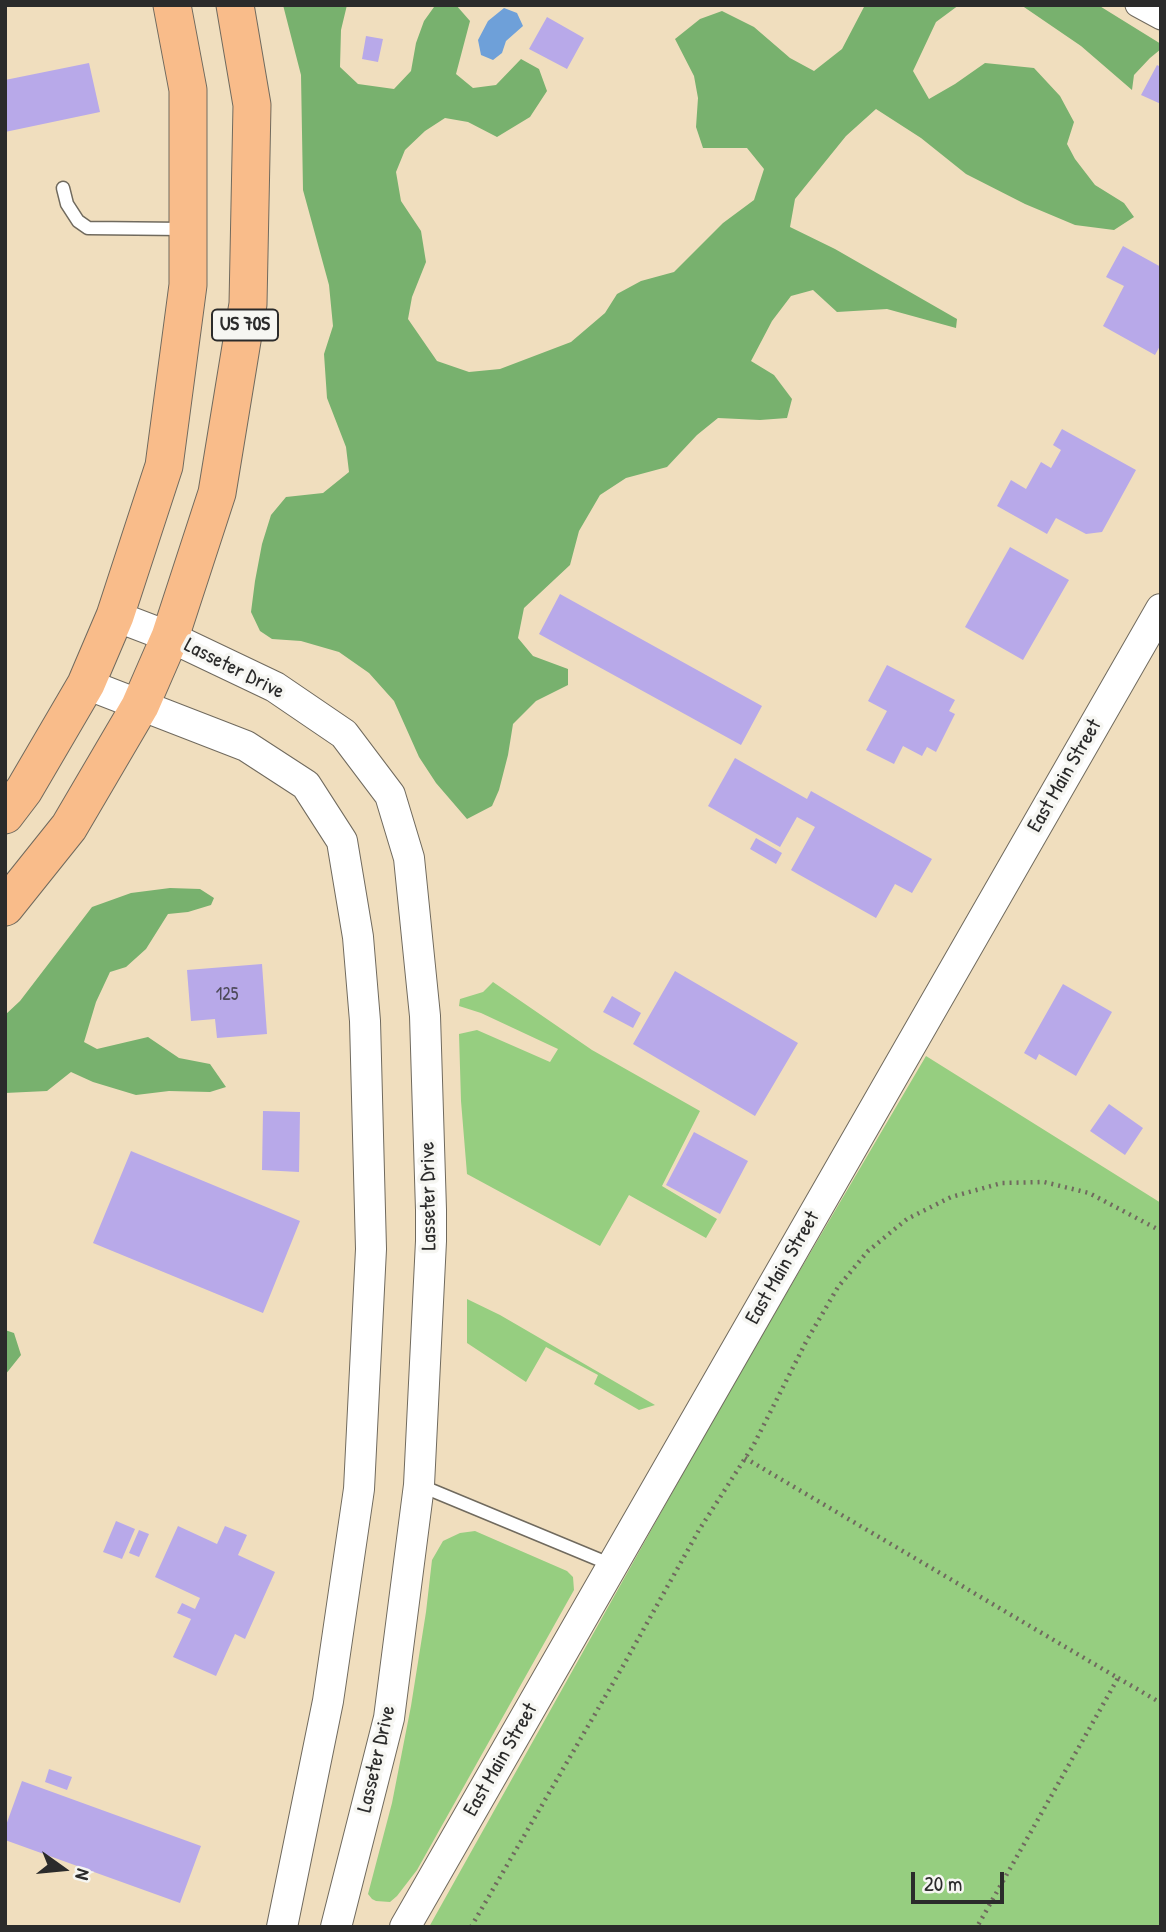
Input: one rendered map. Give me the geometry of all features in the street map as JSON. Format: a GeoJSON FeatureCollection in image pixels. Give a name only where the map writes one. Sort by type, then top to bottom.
{"type":"FeatureCollection","features":[{"type":"Feature","properties":{"kind":"main road","name":"US 70S"},"geometry":{"type":"LineString","coordinates":[[5,815],[24,790],[86,684],[115,616],[164,466],[188,285],[188,90],[173,5]]}},
{"type":"Feature","properties":{"kind":"main road","name":"US 70S"},"geometry":{"type":"LineString","coordinates":[[5,907],[69,827],[139,706],[170,637],[217,494],[248,304],[252,105],[235,5]]}},
{"type":"Feature","properties":{"kind":"street"},"geometry":{"type":"LineString","coordinates":[[1137,5],[1161,18]]}},
{"type":"Feature","properties":{"kind":"street","name":"East Main Street"},"geometry":{"type":"LineString","coordinates":[[405,1927],[1161,609]]}},
{"type":"Feature","properties":{"kind":"street","name":"Lasseter Drive"},"geometry":{"type":"LineString","coordinates":[[115,616],[170,637],[275,687],[344,734],[390,795],[409,858],[425,1016],[431,1210],[419,1485],[389,1718],[336,1927]]}},
{"type":"Feature","properties":{"kind":"street"},"geometry":{"type":"LineString","coordinates":[[86,684],[246,746],[306,785],[342,841],[358,937],[365,1021],[371,1249],[359,1489],[328,1701],[282,1927]]}},
{"type":"Feature","properties":{"kind":"street"},"geometry":{"type":"LineString","coordinates":[[386,1927],[425,1893]]}},
{"type":"Feature","properties":{"kind":"lane"},"geometry":{"type":"LineString","coordinates":[[62,188],[66,204],[78,221],[88,228],[188,229]]}},
{"type":"Feature","properties":{"kind":"lane"},"geometry":{"type":"LineString","coordinates":[[419,1485],[612,1565]]}},
{"type":"Feature","properties":{"kind":"path"},"geometry":{"type":"LineString","coordinates":[[471,1927],[630,1655],[699,1530],[745,1458],[838,1287],[868,1251],[907,1219],[951,1197],[1002,1183],[1044,1182],[1089,1193],[1161,1231]]}},
{"type":"Feature","properties":{"kind":"path"},"geometry":{"type":"LineString","coordinates":[[745,1458],[1161,1703]]}},
{"type":"Feature","properties":{"kind":"path"},"geometry":{"type":"LineString","coordinates":[[977,1927],[1118,1678]]}},
{"type":"Feature","properties":{"kind":"green space"},"geometry":{"type":"Polygon","coordinates":[[[283,5],[347,5],[341,30],[340,67],[358,84],[394,89],[411,71],[416,43],[424,21],[434,7],[440,5],[456,5],[470,21],[456,74],[473,88],[496,85],[521,59],[539,69],[547,91],[530,117],[497,137],[468,122],[445,118],[425,131],[405,150],[396,172],[401,201],[421,231],[426,262],[412,297],[408,319],[437,361],[469,372],[500,369],[571,342],[605,313],[617,294],[641,281],[674,272],[723,223],[754,200],[764,169],[747,148],[703,148],[696,127],[698,98],[694,76],[675,39],[700,19],[722,11],[754,27],[790,58],[814,71],[842,49],[865,5],[959,5],[936,22],[913,71],[929,99],[985,63],[1034,68],[1060,96],[1074,122],[1067,144],[1075,159],[1095,185],[1124,203],[1134,217],[1114,230],[1075,225],[1025,204],[966,174],[921,138],[876,109],[846,136],[795,199],[790,227],[835,249],[957,319],[956,328],[887,309],[837,312],[813,290],[791,296],[772,321],[751,361],[774,375],[792,399],[787,418],[718,418],[697,435],[667,467],[626,478],[600,495],[579,531],[570,565],[524,608],[518,638],[533,656],[568,669],[568,685],[536,701],[513,724],[508,755],[492,806],[467,819],[436,783],[419,757],[394,701],[369,673],[339,652],[301,641],[272,639],[260,631],[251,612],[262,544],[271,515],[286,497],[323,493],[349,472],[346,447],[327,398],[324,354],[333,326],[329,285],[303,190],[301,75],[283,5]]]}},
{"type":"Feature","properties":{"kind":"green space"},"geometry":{"type":"Polygon","coordinates":[[[1021,5],[1098,5],[1161,44],[1161,49],[1134,75],[1132,90],[1081,46],[1021,5]]]}},
{"type":"Feature","properties":{"kind":"green space"},"geometry":{"type":"Polygon","coordinates":[[[170,888],[200,889],[214,898],[211,905],[188,912],[168,914],[146,949],[126,967],[110,972],[96,1002],[84,1042],[97,1049],[148,1037],[179,1058],[210,1064],[226,1087],[210,1092],[169,1091],[136,1095],[71,1072],[47,1091],[5,1093],[5,1015],[20,1001],[92,907],[131,893],[170,888]]]}},
{"type":"Feature","properties":{"kind":"green space"},"geometry":{"type":"Polygon","coordinates":[[[493,982],[592,1050],[700,1111],[662,1186],[717,1219],[706,1238],[629,1195],[600,1246],[467,1174],[459,1034],[477,1030],[550,1062],[558,1049],[481,1013],[459,1006],[460,999],[483,992],[493,982]]]}},
{"type":"Feature","properties":{"kind":"green space"},"geometry":{"type":"Polygon","coordinates":[[[926,1056],[1161,1203],[1161,1927],[429,1927],[729,1391],[926,1056]]]}},
{"type":"Feature","properties":{"kind":"green space"},"geometry":{"type":"Polygon","coordinates":[[[467,1299],[500,1315],[655,1405],[639,1410],[594,1384],[598,1375],[546,1347],[526,1382],[467,1343],[467,1299]]]}},
{"type":"Feature","properties":{"kind":"green space"},"geometry":{"type":"Polygon","coordinates":[[[5,1330],[14,1333],[21,1355],[5,1375],[5,1330]]]}},
{"type":"Feature","properties":{"kind":"green space"},"geometry":{"type":"Polygon","coordinates":[[[475,1531],[567,1571],[573,1577],[574,1590],[417,1870],[390,1902],[376,1901],[368,1894],[392,1803],[411,1706],[432,1560],[443,1541],[460,1533],[475,1531]]]}},
{"type":"Feature","properties":{"kind":"water"},"geometry":{"type":"Polygon","coordinates":[[[504,8],[517,13],[523,26],[506,41],[502,53],[493,60],[481,55],[478,40],[488,21],[504,8]]]}},
{"type":"Feature","properties":{"kind":"building"},"geometry":{"type":"Polygon","coordinates":[[[547,17],[584,38],[567,69],[529,49],[547,17]]]}},
{"type":"Feature","properties":{"kind":"building"},"geometry":{"type":"Polygon","coordinates":[[[366,36],[383,39],[378,62],[362,59],[366,36]]]}},
{"type":"Feature","properties":{"kind":"building"},"geometry":{"type":"Polygon","coordinates":[[[89,63],[100,112],[5,132],[5,80],[89,63]]]}},
{"type":"Feature","properties":{"kind":"building"},"geometry":{"type":"Polygon","coordinates":[[[1157,65],[1161,67],[1161,104],[1141,95],[1157,65]]]}},
{"type":"Feature","properties":{"kind":"building"},"geometry":{"type":"Polygon","coordinates":[[[1123,246],[1161,267],[1161,344],[1155,355],[1103,326],[1124,286],[1106,277],[1123,246]]]}},
{"type":"Feature","properties":{"kind":"building"},"geometry":{"type":"Polygon","coordinates":[[[1062,429],[1136,470],[1102,532],[1086,534],[1056,518],[1047,534],[997,506],[1011,480],[1026,489],[1041,462],[1051,468],[1061,450],[1053,445],[1062,429]]]}},
{"type":"Feature","properties":{"kind":"building"},"geometry":{"type":"Polygon","coordinates":[[[1010,547],[1069,580],[1023,660],[965,627],[1010,547]]]}},
{"type":"Feature","properties":{"kind":"building"},"geometry":{"type":"Polygon","coordinates":[[[560,594],[762,706],[741,745],[539,634],[560,594]]]}},
{"type":"Feature","properties":{"kind":"building"},"geometry":{"type":"Polygon","coordinates":[[[887,665],[955,700],[949,711],[955,714],[936,752],[927,747],[922,756],[903,746],[894,764],[866,750],[887,711],[868,701],[887,665]]]}},
{"type":"Feature","properties":{"kind":"building"},"geometry":{"type":"Polygon","coordinates":[[[735,758],[807,799],[811,791],[932,859],[912,893],[895,884],[876,918],[791,870],[815,827],[797,817],[780,847],[708,806],[735,758]]]}},
{"type":"Feature","properties":{"kind":"building"},"geometry":{"type":"Polygon","coordinates":[[[756,838],[782,853],[776,864],[750,849],[756,838]]]}},
{"type":"Feature","properties":{"kind":"building"},"geometry":{"type":"Polygon","coordinates":[[[262,964],[267,1034],[217,1038],[215,1019],[191,1021],[187,970],[262,964]]]}},
{"type":"Feature","properties":{"kind":"building"},"geometry":{"type":"Polygon","coordinates":[[[675,971],[798,1043],[755,1116],[633,1044],[675,971]]]}},
{"type":"Feature","properties":{"kind":"building"},"geometry":{"type":"Polygon","coordinates":[[[1063,984],[1112,1012],[1076,1076],[1039,1054],[1036,1060],[1024,1053],[1063,984]]]}},
{"type":"Feature","properties":{"kind":"building"},"geometry":{"type":"Polygon","coordinates":[[[612,996],[641,1013],[633,1028],[603,1012],[612,996]]]}},
{"type":"Feature","properties":{"kind":"building"},"geometry":{"type":"Polygon","coordinates":[[[1109,1104],[1143,1128],[1125,1155],[1090,1131],[1109,1104]]]}},
{"type":"Feature","properties":{"kind":"building"},"geometry":{"type":"Polygon","coordinates":[[[263,1111],[300,1112],[299,1172],[262,1170],[263,1111]]]}},
{"type":"Feature","properties":{"kind":"building"},"geometry":{"type":"Polygon","coordinates":[[[694,1132],[748,1161],[720,1214],[666,1185],[694,1132]]]}},
{"type":"Feature","properties":{"kind":"building"},"geometry":{"type":"Polygon","coordinates":[[[131,1151],[300,1221],[263,1313],[93,1243],[131,1151]]]}},
{"type":"Feature","properties":{"kind":"building"},"geometry":{"type":"Polygon","coordinates":[[[116,1521],[135,1529],[122,1559],[103,1552],[116,1521]]]}},
{"type":"Feature","properties":{"kind":"building"},"geometry":{"type":"Polygon","coordinates":[[[178,1526],[217,1544],[225,1526],[247,1535],[238,1555],[275,1572],[245,1639],[235,1634],[216,1676],[173,1657],[191,1619],[177,1613],[182,1603],[195,1609],[200,1598],[155,1577],[178,1526]]]}},
{"type":"Feature","properties":{"kind":"building"},"geometry":{"type":"Polygon","coordinates":[[[139,1530],[149,1534],[139,1557],[129,1553],[139,1530]]]}},
{"type":"Feature","properties":{"kind":"building"},"geometry":{"type":"Polygon","coordinates":[[[49,1769],[72,1777],[67,1790],[45,1782],[49,1769]]]}},
{"type":"Feature","properties":{"kind":"building"},"geometry":{"type":"Polygon","coordinates":[[[22,1781],[201,1846],[180,1903],[5,1840],[5,1828],[22,1781]]]}}]}
